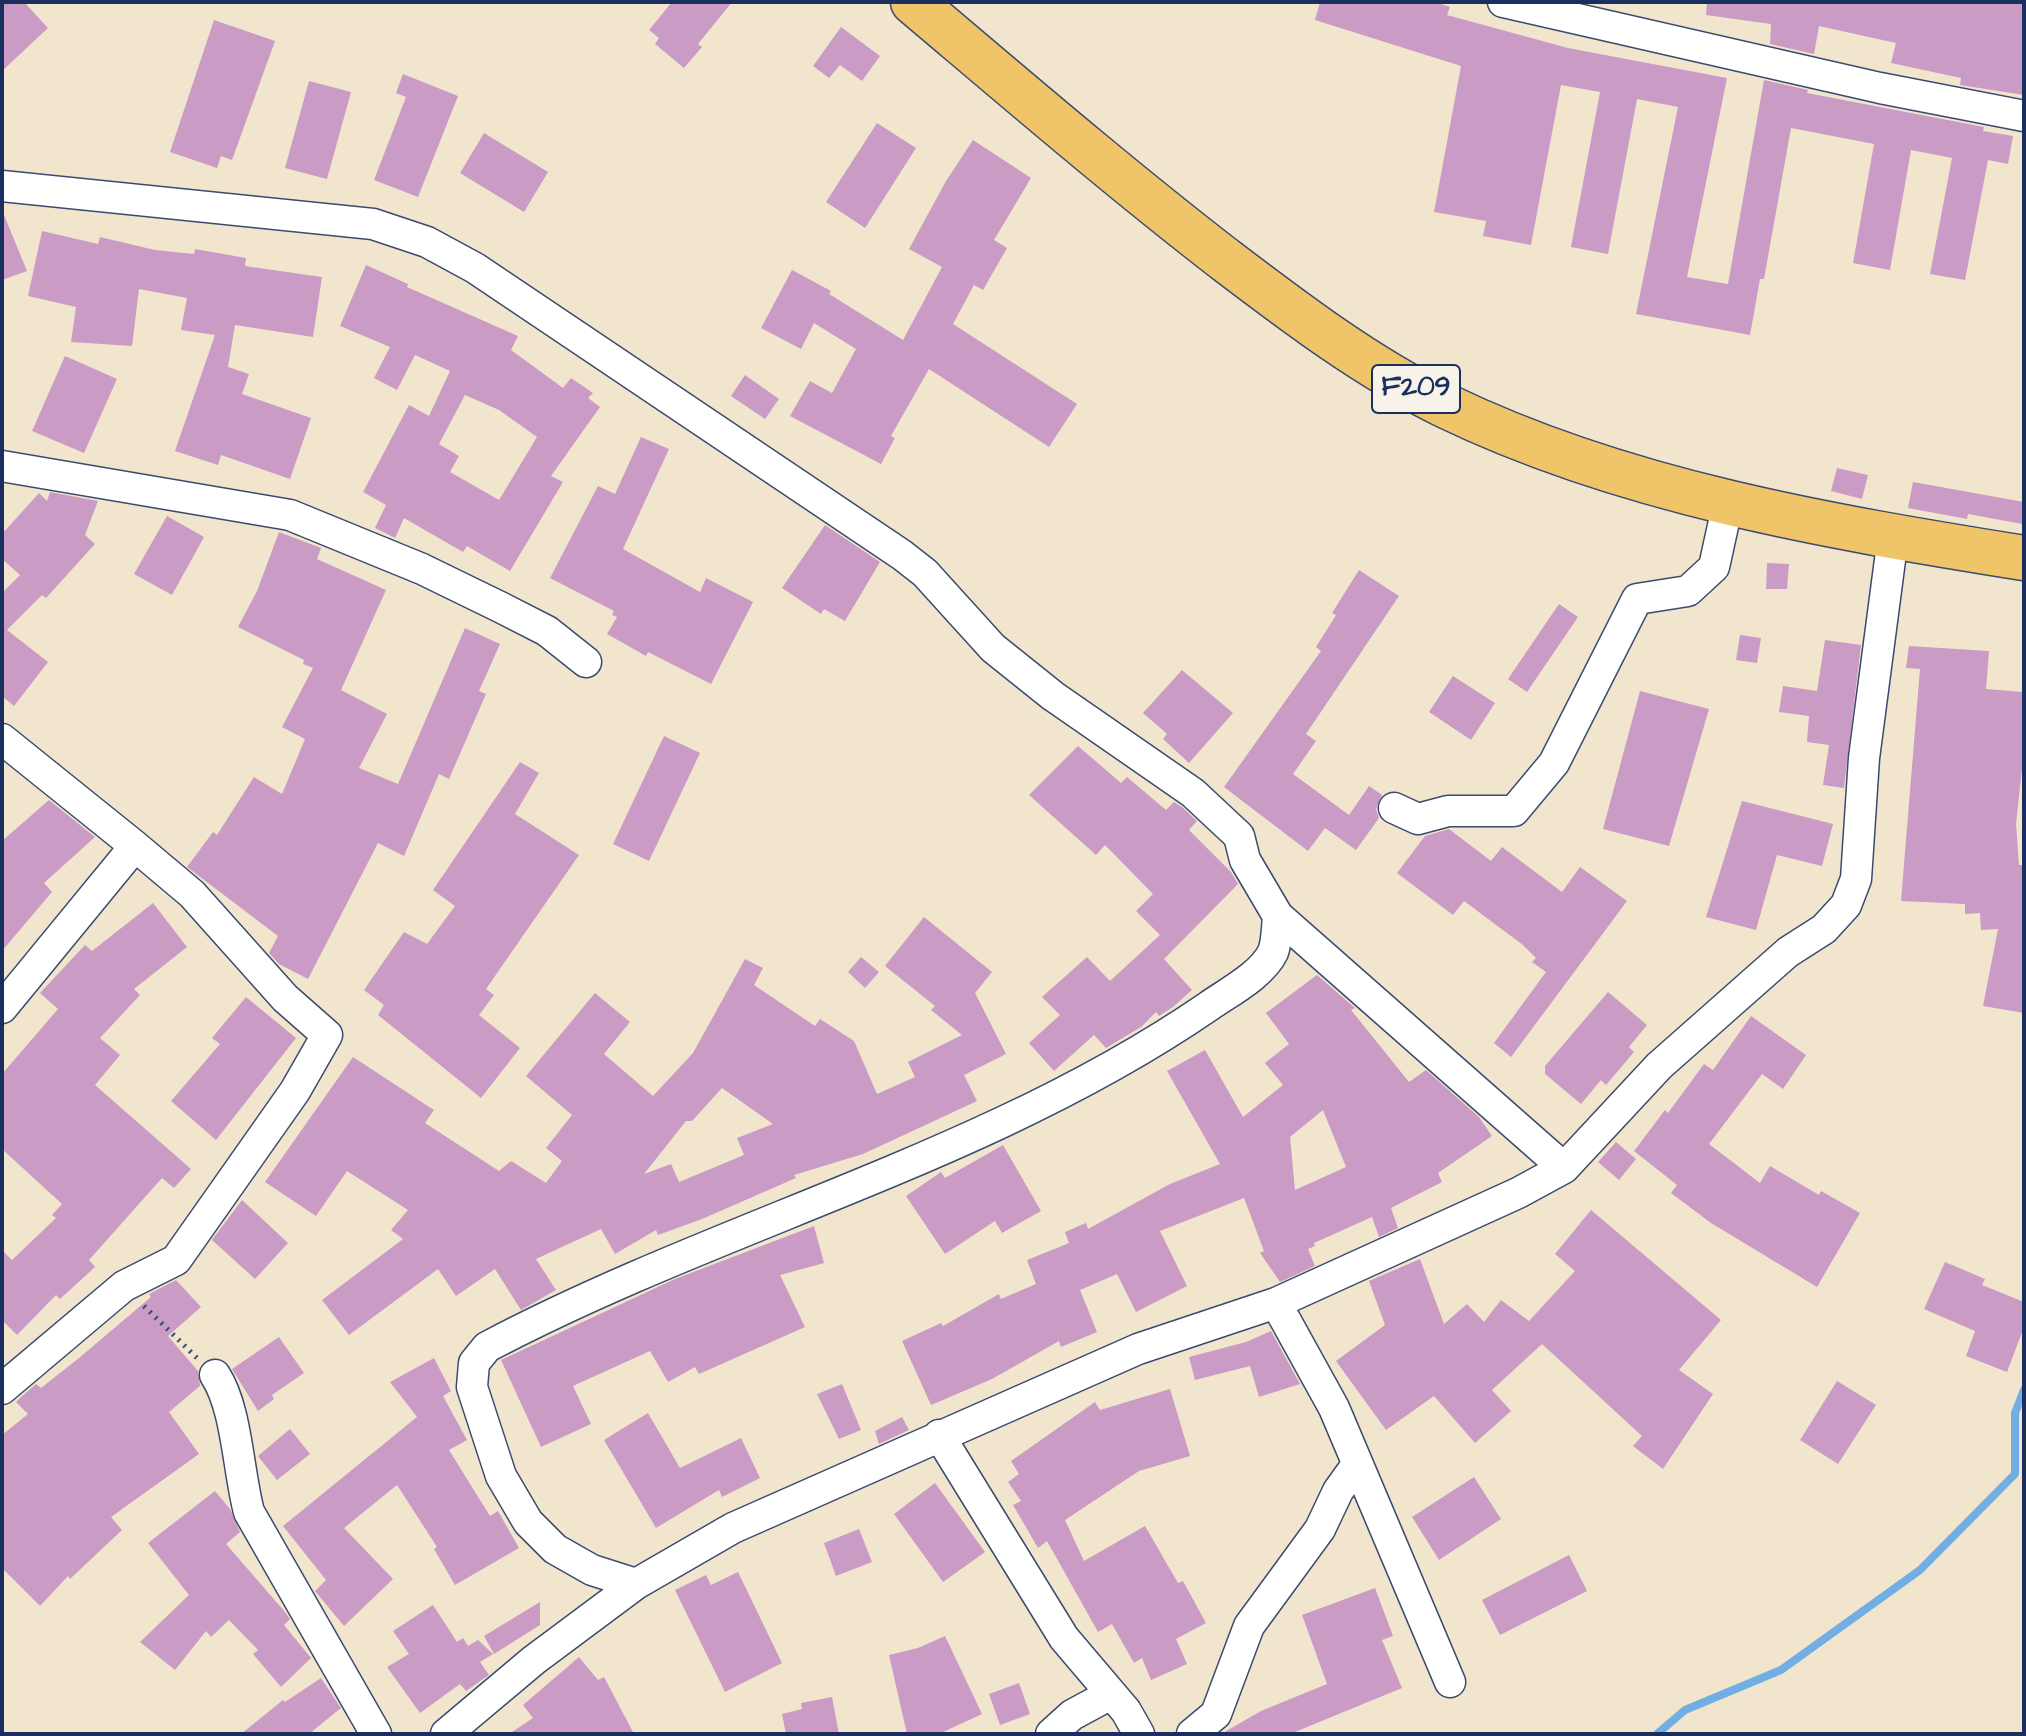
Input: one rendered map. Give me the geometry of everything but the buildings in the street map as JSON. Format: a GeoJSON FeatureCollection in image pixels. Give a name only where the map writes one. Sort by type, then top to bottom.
{"type":"FeatureCollection","features":[{"type":"Feature","properties":{"kind":"main road","name":"F209"},"geometry":{"type":"LineString","coordinates":[[913,2],[1190,232],[1284,304],[1379,368],[1446,405],[1519,437],[1728,503],[1893,537],[2024,558]]}},
{"type":"Feature","properties":{"kind":"street"},"geometry":{"type":"LineString","coordinates":[[1503,2],[1895,92],[2024,116]]}},
{"type":"Feature","properties":{"kind":"street"},"geometry":{"type":"LineString","coordinates":[[2,186],[373,224],[427,242],[475,268],[902,555],[925,573],[993,648],[1053,696],[1193,793],[1239,836],[1245,860],[1278,916],[1564,1168]]}},
{"type":"Feature","properties":{"kind":"street"},"geometry":{"type":"LineString","coordinates":[[2,466],[290,515],[422,569],[500,607],[547,631],[586,662]]}},
{"type":"Feature","properties":{"kind":"street"},"geometry":{"type":"LineString","coordinates":[[1394,808],[1418,819],[1448,811],[1514,811],[1554,763],[1637,599],[1688,591],[1714,567],[1728,503]]}},
{"type":"Feature","properties":{"kind":"street"},"geometry":{"type":"LineString","coordinates":[[446,1734],[534,1660],[636,1584],[733,1528],[1138,1349],[1276,1303],[1518,1193],[1564,1168],[1659,1066],[1788,952],[1824,929],[1846,905],[1856,879],[1864,758],[1893,537]]}},
{"type":"Feature","properties":{"kind":"street"},"geometry":{"type":"LineString","coordinates":[[2,739],[192,894],[285,998],[327,1035],[295,1091],[176,1260],[124,1286],[2,1389]]}},
{"type":"Feature","properties":{"kind":"street"},"geometry":{"type":"LineString","coordinates":[[2,1008],[135,846]]}},
{"type":"Feature","properties":{"kind":"street"},"geometry":{"type":"LineString","coordinates":[[636,1584],[592,1570],[555,1549],[528,1522],[501,1476],[472,1387],[474,1363],[487,1347],[699,1250],[924,1159],[1146,1049],[1247,979],[1273,952],[1278,916]]}},
{"type":"Feature","properties":{"kind":"street"},"geometry":{"type":"LineString","coordinates":[[1276,1303],[1334,1408],[1450,1682]]}},
{"type":"Feature","properties":{"kind":"street"},"geometry":{"type":"LineString","coordinates":[[215,1375],[227,1394],[239,1473],[249,1512],[376,1734]]}},
{"type":"Feature","properties":{"kind":"street"},"geometry":{"type":"LineString","coordinates":[[939,1435],[1064,1638],[1109,1695],[1126,1711],[1139,1734]]}},
{"type":"Feature","properties":{"kind":"street"},"geometry":{"type":"LineString","coordinates":[[1192,1734],[1216,1714],[1249,1626],[1320,1529],[1338,1491],[1356,1466]]}},
{"type":"Feature","properties":{"kind":"street"},"geometry":{"type":"LineString","coordinates":[[1051,1734],[1072,1715],[1109,1695]]}},
{"type":"Feature","properties":{"kind":"path"},"geometry":{"type":"LineString","coordinates":[[124,1286],[215,1375]]}},
{"type":"Feature","properties":{"kind":"waterway"},"geometry":{"type":"LineString","coordinates":[[1657,1734],[1685,1710],[1781,1670],[1920,1570],[2015,1474],[2015,1413],[2024,1390]]}}]}
